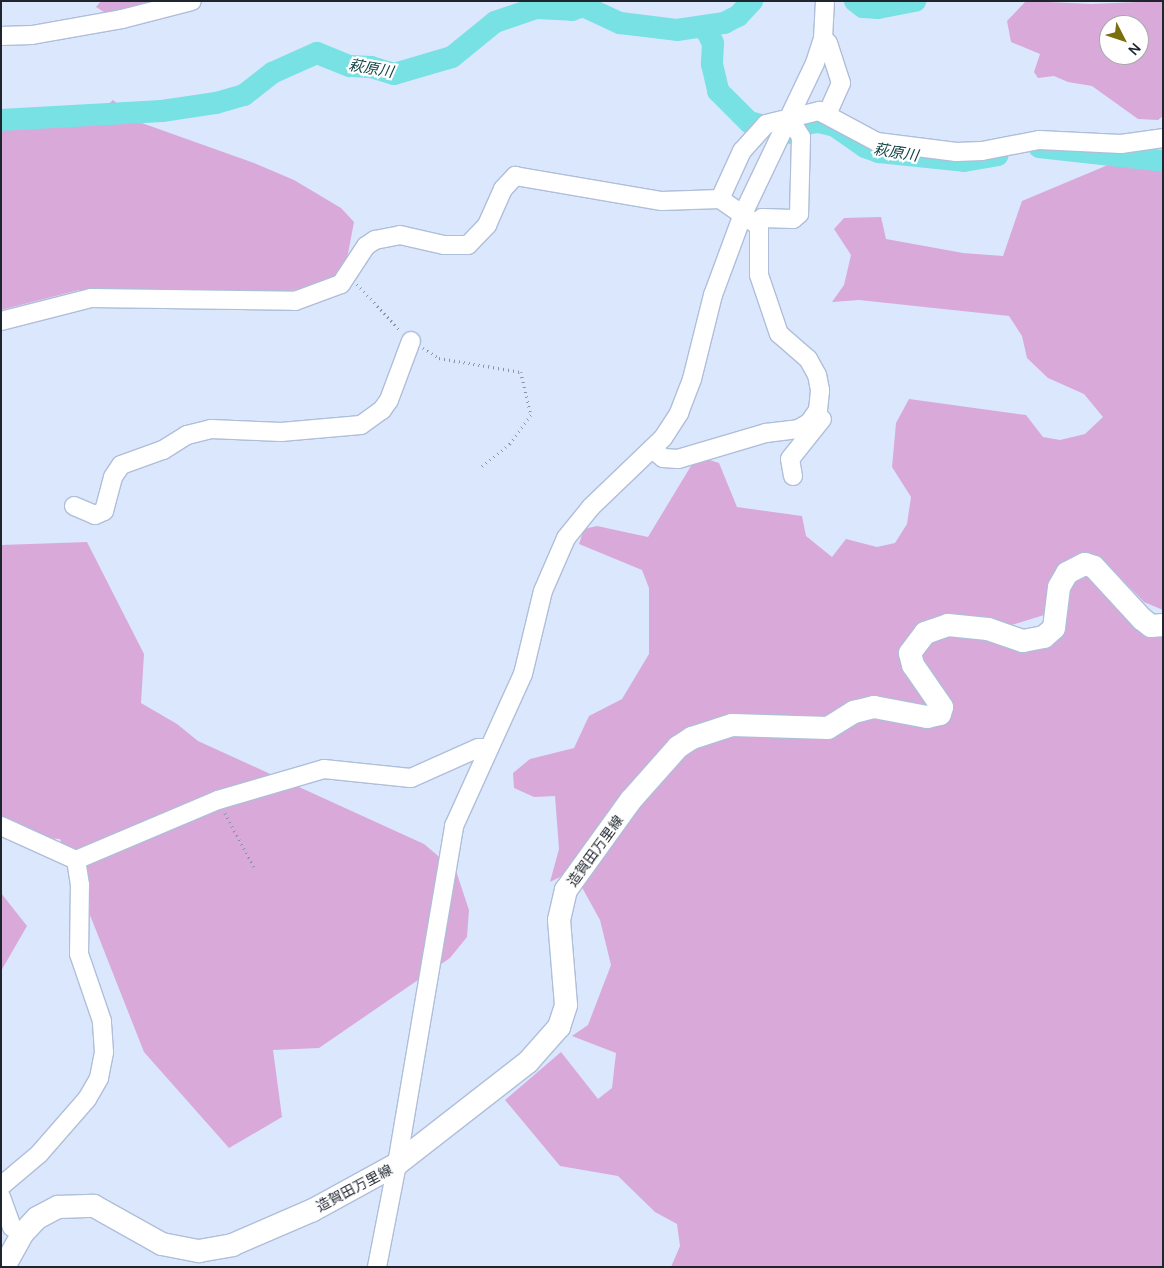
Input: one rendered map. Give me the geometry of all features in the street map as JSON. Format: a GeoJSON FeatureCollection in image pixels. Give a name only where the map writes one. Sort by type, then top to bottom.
{"type":"FeatureCollection","features":[{"type":"Feature","properties":{"kind":"main road","name":"造賀田万里線"},"geometry":{"type":"LineString","coordinates":[[4,1267],[22,1234],[38,1218],[58,1207],[78,1204],[107,1212],[162,1244],[178,1249],[199,1251],[232,1245],[313,1210],[398,1164],[528,1062],[558,1027],[566,1005],[559,920],[566,890],[631,800],[678,747],[710,730],[732,724],[828,728],[854,712],[874,707],[927,718],[940,714],[942,706],[912,665],[910,653],[925,633],[948,625],[988,629],[1023,641],[1044,637],[1054,628],[1059,587],[1067,572],[1085,564],[1094,567],[1142,619],[1151,626],[1163,626]]}},
{"type":"Feature","properties":{"kind":"street"},"geometry":{"type":"LineString","coordinates":[[1,36],[32,35],[122,19],[192,1]]}},
{"type":"Feature","properties":{"kind":"street"},"geometry":{"type":"LineString","coordinates":[[377,1267],[398,1164],[448,849],[454,826],[523,674],[543,591],[566,538],[590,508],[652,449],[679,413],[692,379],[713,295],[750,218],[773,151],[793,126],[823,39],[825,1]]}},
{"type":"Feature","properties":{"kind":"street"},"geometry":{"type":"LineString","coordinates":[[823,39],[828,43],[841,83],[827,114]]}},
{"type":"Feature","properties":{"kind":"street"},"geometry":{"type":"LineString","coordinates":[[720,199],[750,139],[766,124],[793,126],[819,111],[877,142],[956,152],[982,151],[1039,140],[1121,144],[1163,138]]}},
{"type":"Feature","properties":{"kind":"street"},"geometry":{"type":"LineString","coordinates":[[750,218],[793,219],[798,214],[793,126]]}},
{"type":"Feature","properties":{"kind":"street"},"geometry":{"type":"LineString","coordinates":[[1,321],[92,298],[295,301],[324,292],[341,284],[350,275],[366,246],[375,240],[400,235],[444,245],[468,245],[487,225],[503,189],[515,176],[662,201],[720,199],[750,218],[760,234],[759,275],[780,334],[808,359],[817,375],[820,390],[818,410],[809,423],[798,429],[766,433],[678,458],[663,458],[652,449]]}},
{"type":"Feature","properties":{"kind":"street"},"geometry":{"type":"LineString","coordinates":[[74,506],[95,516],[104,511],[113,477],[121,465],[163,450],[187,436],[211,429],[281,432],[360,425],[382,410],[389,400],[411,341]]}},
{"type":"Feature","properties":{"kind":"street"},"geometry":{"type":"LineString","coordinates":[[793,476],[790,459],[824,415],[825,391],[820,390]]}},
{"type":"Feature","properties":{"kind":"street"},"geometry":{"type":"LineString","coordinates":[[1,826],[76,860],[218,800],[324,769],[411,778],[478,748],[489,748]]}},
{"type":"Feature","properties":{"kind":"street"},"geometry":{"type":"LineString","coordinates":[[1,1186],[39,1154],[87,1099],[99,1078],[104,1052],[102,1021],[78,954],[80,885],[76,860]]}},
{"type":"Feature","properties":{"kind":"street"},"geometry":{"type":"LineString","coordinates":[[1,1197],[12,1227],[22,1234]]}},
{"type":"Feature","properties":{"kind":"path"},"geometry":{"type":"LineString","coordinates":[[350,275],[381,314],[411,341],[439,358],[521,372],[531,415],[510,444],[480,468]]}},
{"type":"Feature","properties":{"kind":"path"},"geometry":{"type":"LineString","coordinates":[[218,800],[255,869]]}},
{"type":"Feature","properties":{"kind":"shaded area"},"geometry":{"type":"Polygon","coordinates":[[[101,1],[177,1],[109,15],[96,7],[101,1]]]}},
{"type":"Feature","properties":{"kind":"shaded area"},"geometry":{"type":"Polygon","coordinates":[[[1026,1],[1091,4],[1163,1],[1163,116],[1158,120],[1138,119],[1092,86],[1068,82],[1054,76],[1038,78],[1034,72],[1040,54],[1011,42],[1007,21],[1026,1]]]}},
{"type":"Feature","properties":{"kind":"shaded area"},"geometry":{"type":"Polygon","coordinates":[[[113,100],[139,122],[254,163],[294,180],[341,208],[354,222],[346,264],[333,278],[320,285],[289,291],[79,290],[1,310],[1,113],[14,109],[90,121],[113,100]]]}},
{"type":"Feature","properties":{"kind":"shaded area"},"geometry":{"type":"Polygon","coordinates":[[[1115,162],[1163,171],[1163,610],[1144,602],[1111,568],[1098,560],[1056,576],[1044,615],[1002,628],[946,619],[905,653],[928,703],[919,707],[824,723],[698,727],[572,871],[550,882],[559,849],[555,796],[534,797],[514,788],[513,773],[530,759],[574,748],[589,716],[622,699],[649,654],[649,588],[642,570],[579,544],[584,529],[597,526],[648,537],[697,456],[719,463],[737,507],[802,516],[806,536],[832,557],[846,539],[877,547],[895,543],[907,524],[911,497],[892,467],[896,423],[909,399],[1026,415],[1043,437],[1060,440],[1085,434],[1103,417],[1084,394],[1048,378],[1027,358],[1022,336],[1009,316],[859,300],[832,302],[844,285],[851,255],[834,229],[844,218],[881,217],[886,239],[963,253],[1003,256],[1022,201],[1115,162]]]}},
{"type":"Feature","properties":{"kind":"shaded area"},"geometry":{"type":"Polygon","coordinates":[[[87,542],[144,654],[141,703],[177,724],[198,741],[424,844],[456,871],[469,910],[467,937],[450,958],[319,1048],[273,1050],[282,1117],[229,1148],[144,1052],[60,839],[1,836],[1,545],[87,542]]]}},
{"type":"Feature","properties":{"kind":"shaded area"},"geometry":{"type":"Polygon","coordinates":[[[1085,569],[1163,630],[1163,1267],[671,1267],[680,1246],[677,1224],[655,1212],[618,1176],[560,1166],[505,1100],[561,1052],[598,1099],[612,1088],[616,1053],[572,1036],[588,1025],[611,965],[600,920],[579,882],[682,752],[712,736],[856,716],[934,720],[917,663],[936,633],[1034,645],[1064,588],[1085,569]]]}},
{"type":"Feature","properties":{"kind":"shaded area"},"geometry":{"type":"Polygon","coordinates":[[[1,893],[27,926],[1,971],[1,893]]]}},
{"type":"Feature","properties":{"kind":"waterway","name":"萩原川"},"geometry":{"type":"LineString","coordinates":[[1,120],[162,111],[216,103],[244,95],[272,73],[317,53],[350,66],[371,67],[394,74],[452,57],[495,22],[536,8],[572,10],[583,6],[620,23],[677,30],[724,23],[738,16],[752,1]]}},
{"type":"Feature","properties":{"kind":"waterway","name":"萩原川"},"geometry":{"type":"LineString","coordinates":[[855,1],[863,7],[878,8],[915,1]]}},
{"type":"Feature","properties":{"kind":"waterway","name":"萩原川"},"geometry":{"type":"LineString","coordinates":[[705,28],[713,43],[712,64],[718,91],[749,122],[792,133],[809,123],[819,122],[835,126],[865,147],[879,152],[964,161],[997,155]]}},
{"type":"Feature","properties":{"kind":"waterway","name":"萩原川"},"geometry":{"type":"LineString","coordinates":[[1039,147],[1163,161]]}}]}
